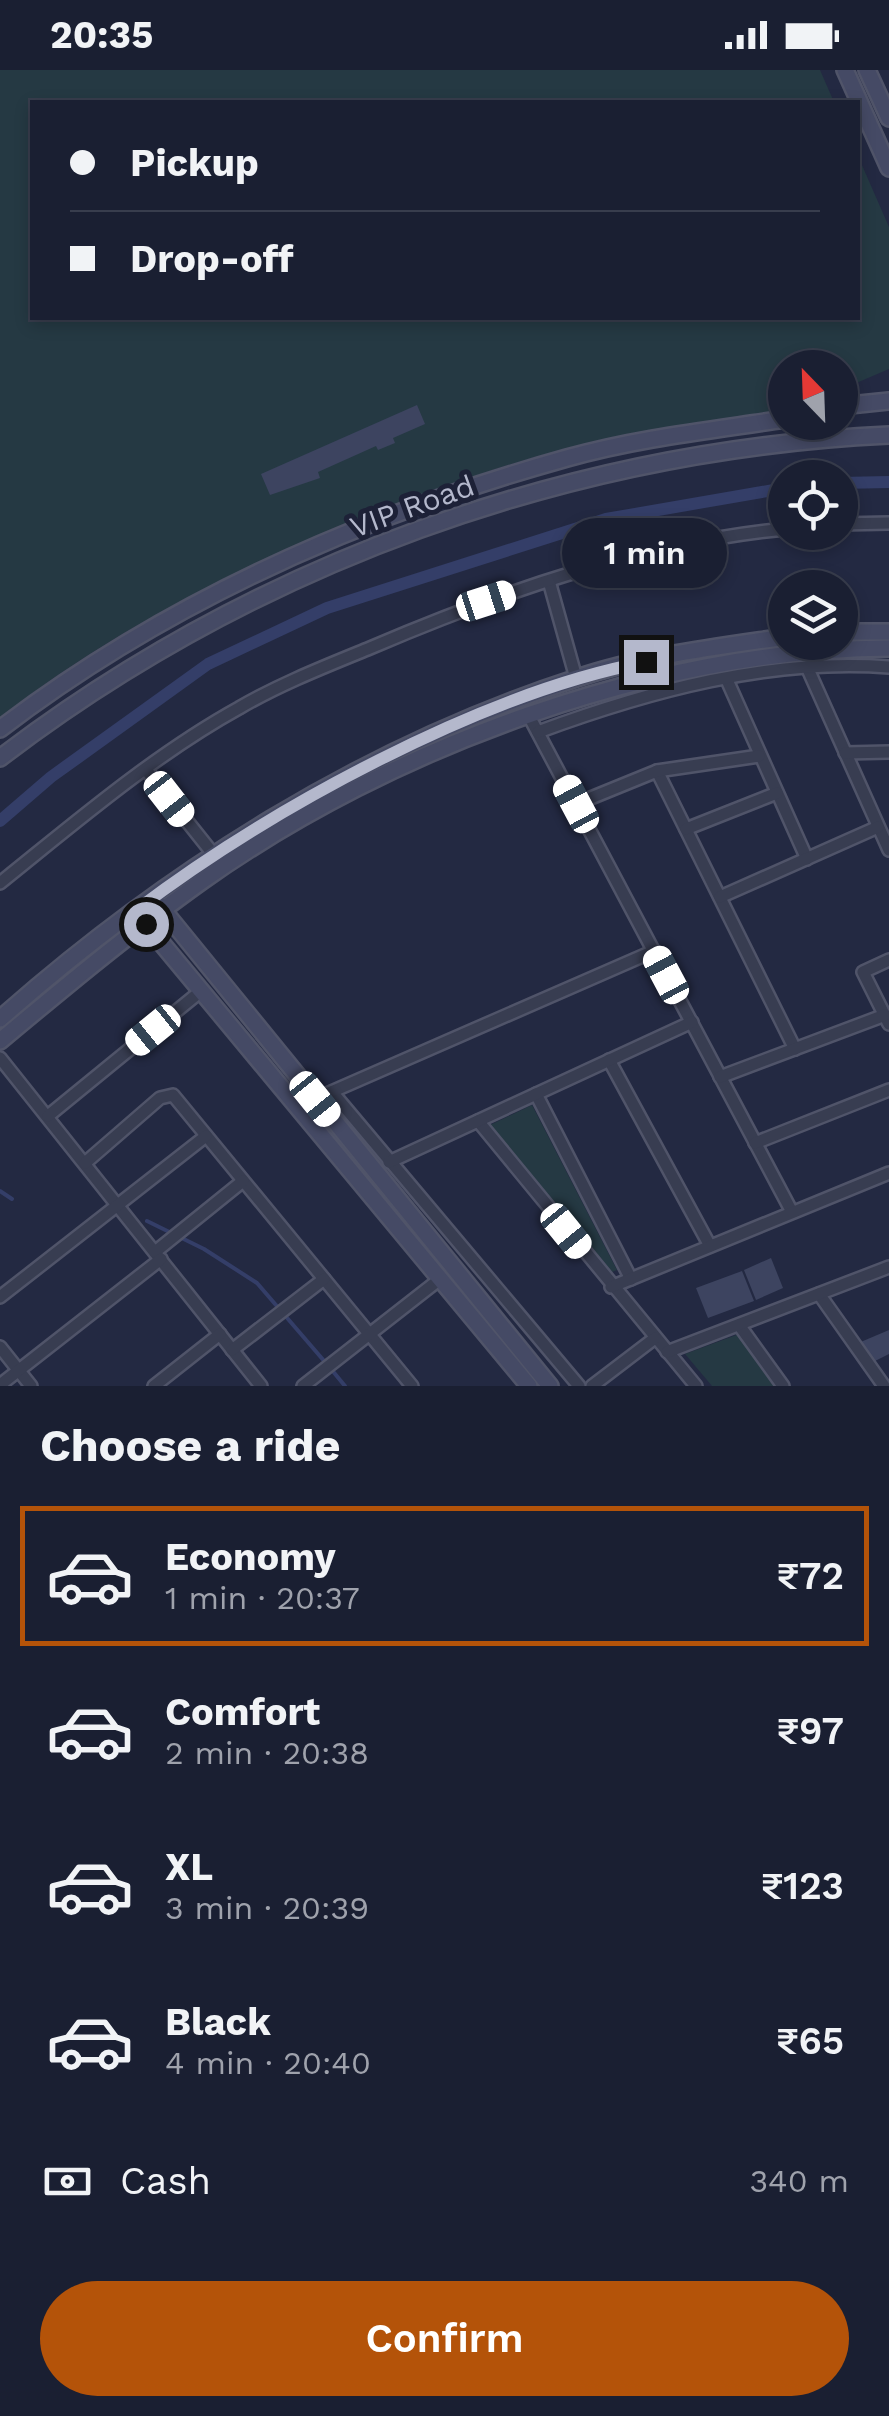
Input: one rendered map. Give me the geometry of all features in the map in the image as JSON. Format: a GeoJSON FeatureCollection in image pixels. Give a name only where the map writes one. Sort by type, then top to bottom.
{"type":"FeatureCollection","features":[{"type":"Feature","properties":{"kind":"street"},"geometry":{"type":"LineString","coordinates":[[846,70],[859,100]]}},
{"type":"Feature","properties":{"kind":"street"},"geometry":{"type":"LineString","coordinates":[[867,70],[889,118]]}},
{"type":"Feature","properties":{"kind":"street"},"geometry":{"type":"LineString","coordinates":[[860,102],[889,168]]}},
{"type":"Feature","properties":{"kind":"street"},"geometry":{"type":"LineString","coordinates":[[858,404],[889,401]]}},
{"type":"Feature","properties":{"kind":"street","name":"VIP Road"},"geometry":{"type":"LineString","coordinates":[[0,729],[137,634],[221,587],[336,538],[569,458],[768,422]]}},
{"type":"Feature","properties":{"kind":"street","name":"VIP Road"},"geometry":{"type":"LineString","coordinates":[[0,758],[80,697],[188,631],[296,579],[460,517],[547,488],[685,456],[737,447],[889,435]]}},
{"type":"Feature","properties":{"kind":"street"},"geometry":{"type":"LineString","coordinates":[[858,524],[889,523]]}},
{"type":"Feature","properties":{"kind":"street"},"geometry":{"type":"LineString","coordinates":[[0,883],[147,771],[238,708],[314,672],[456,611],[549,581],[698,544],[768,532]]}},
{"type":"Feature","properties":{"kind":"street"},"geometry":{"type":"LineString","coordinates":[[549,581],[576,678]]}},
{"type":"Feature","properties":{"kind":"street"},"geometry":{"type":"LineString","coordinates":[[858,632],[889,632]]}},
{"type":"Feature","properties":{"kind":"street"},"geometry":{"type":"LineString","coordinates":[[158,904],[214,855],[318,793],[442,732],[576,678],[768,640]]}},
{"type":"Feature","properties":{"kind":"street"},"geometry":{"type":"LineString","coordinates":[[0,1019],[158,904],[310,814],[425,758],[574,697],[645,677],[820,649],[889,648]]}},
{"type":"Feature","properties":{"kind":"street"},"geometry":{"type":"LineString","coordinates":[[538,732],[626,699],[727,680],[839,663],[889,667]]}},
{"type":"Feature","properties":{"kind":"street"},"geometry":{"type":"LineString","coordinates":[[807,667],[889,850]]}},
{"type":"Feature","properties":{"kind":"street"},"geometry":{"type":"LineString","coordinates":[[727,680],[806,859]]}},
{"type":"Feature","properties":{"kind":"street"},"geometry":{"type":"LineString","coordinates":[[529,716],[792,1212]]}},
{"type":"Feature","properties":{"kind":"street"},"geometry":{"type":"LineString","coordinates":[[845,753],[889,752]]}},
{"type":"Feature","properties":{"kind":"street"},"geometry":{"type":"LineString","coordinates":[[576,804],[657,771],[760,756]]}},
{"type":"Feature","properties":{"kind":"street"},"geometry":{"type":"LineString","coordinates":[[147,771],[214,855]]}},
{"type":"Feature","properties":{"kind":"street"},"geometry":{"type":"LineString","coordinates":[[657,771],[795,1048]]}},
{"type":"Feature","properties":{"kind":"street"},"geometry":{"type":"LineString","coordinates":[[686,829],[776,793]]}},
{"type":"Feature","properties":{"kind":"street"},"geometry":{"type":"LineString","coordinates":[[720,898],[878,827]]}},
{"type":"Feature","properties":{"kind":"street"},"geometry":{"type":"LineString","coordinates":[[158,904],[550,1386]]}},
{"type":"Feature","properties":{"kind":"street"},"geometry":{"type":"LineString","coordinates":[[140,917],[529,1386]]}},
{"type":"Feature","properties":{"kind":"street"},"geometry":{"type":"LineString","coordinates":[[0,1041],[140,917]]}},
{"type":"Feature","properties":{"kind":"street"},"geometry":{"type":"LineString","coordinates":[[301,1112],[315,1099],[654,951]]}},
{"type":"Feature","properties":{"kind":"street"},"geometry":{"type":"LineString","coordinates":[[720,1077],[887,1019],[863,972],[889,960]]}},
{"type":"Feature","properties":{"kind":"street"},"geometry":{"type":"LineString","coordinates":[[48,1116],[201,991]]}},
{"type":"Feature","properties":{"kind":"street"},"geometry":{"type":"LineString","coordinates":[[389,1162],[692,1022]]}},
{"type":"Feature","properties":{"kind":"street"},"geometry":{"type":"LineString","coordinates":[[0,1058],[261,1386]]}},
{"type":"Feature","properties":{"kind":"street"},"geometry":{"type":"LineString","coordinates":[[609,1060],[710,1246]]}},
{"type":"Feature","properties":{"kind":"street"},"geometry":{"type":"LineString","coordinates":[[755,1143],[889,1090]]}},
{"type":"Feature","properties":{"kind":"street"},"geometry":{"type":"LineString","coordinates":[[332,1092],[579,1386]]}},
{"type":"Feature","properties":{"kind":"street"},"geometry":{"type":"LineString","coordinates":[[85,1163],[167,1094],[412,1386]]}},
{"type":"Feature","properties":{"kind":"street"},"geometry":{"type":"LineString","coordinates":[[536,1094],[630,1278]]}},
{"type":"Feature","properties":{"kind":"street"},"geometry":{"type":"LineString","coordinates":[[478,1121],[696,1386]]}},
{"type":"Feature","properties":{"kind":"street"},"geometry":{"type":"LineString","coordinates":[[0,1297],[206,1136]]}},
{"type":"Feature","properties":{"kind":"street"},"geometry":{"type":"LineString","coordinates":[[611,1286],[889,1173]]}},
{"type":"Feature","properties":{"kind":"street"},"geometry":{"type":"LineString","coordinates":[[0,1386],[243,1181]]}},
{"type":"Feature","properties":{"kind":"street"},"geometry":{"type":"LineString","coordinates":[[667,1352],[889,1267]]}},
{"type":"Feature","properties":{"kind":"street"},"geometry":{"type":"LineString","coordinates":[[304,1386],[440,1278]]}},
{"type":"Feature","properties":{"kind":"street"},"geometry":{"type":"LineString","coordinates":[[232,1350],[324,1279]]}},
{"type":"Feature","properties":{"kind":"street"},"geometry":{"type":"LineString","coordinates":[[819,1294],[884,1386]]}},
{"type":"Feature","properties":{"kind":"street"},"geometry":{"type":"LineString","coordinates":[[739,1325],[783,1386]]}},
{"type":"Feature","properties":{"kind":"street"},"geometry":{"type":"LineString","coordinates":[[154,1386],[220,1334]]}},
{"type":"Feature","properties":{"kind":"street"},"geometry":{"type":"LineString","coordinates":[[592,1386],[655,1338]]}},
{"type":"Feature","properties":{"kind":"street"},"geometry":{"type":"LineString","coordinates":[[0,1347],[31,1386]]}},
{"type":"Feature","properties":{"kind":"shaded area"},"geometry":{"type":"Polygon","coordinates":[[[0,70],[820,70],[833,100],[30,100],[30,320],[860,320],[860,161],[889,227],[889,369],[858,382],[858,350],[768,350],[768,412],[542,455],[416,498],[269,559],[175,604],[42,686],[0,718],[0,70]]]}},
{"type":"Feature","properties":{"kind":"shaded area"},"geometry":{"type":"Polygon","coordinates":[[[532,1105],[617,1270],[612,1272],[490,1125],[532,1105]]]}},
{"type":"Feature","properties":{"kind":"shaded area"},"geometry":{"type":"Polygon","coordinates":[[[739,1334],[775,1386],[712,1386],[685,1354],[739,1334]]]}},
{"type":"Feature","properties":{"kind":"building"},"geometry":{"type":"Polygon","coordinates":[[[417,405],[425,424],[393,438],[395,443],[378,450],[376,446],[318,472],[320,478],[270,495],[261,474],[417,405]]]}},
{"type":"Feature","properties":{"kind":"building"},"geometry":{"type":"Polygon","coordinates":[[[771,1258],[783,1288],[756,1300],[744,1270],[771,1258]]]}},
{"type":"Feature","properties":{"kind":"building"},"geometry":{"type":"Polygon","coordinates":[[[742,1271],[754,1301],[708,1318],[696,1288],[742,1271]]]}},
{"type":"Feature","properties":{"kind":"building"},"geometry":{"type":"Polygon","coordinates":[[[889,1330],[889,1354],[869,1364],[856,1344],[889,1330]]]}},
{"type":"Feature","properties":{"kind":"waterway"},"geometry":{"type":"LineString","coordinates":[[858,483],[889,482]]}},
{"type":"Feature","properties":{"kind":"waterway"},"geometry":{"type":"LineString","coordinates":[[0,821],[51,777],[208,664],[327,608],[606,519],[768,491]]}},
{"type":"Feature","properties":{"kind":"waterway"},"geometry":{"type":"LineString","coordinates":[[0,1191],[12,1199]]}},
{"type":"Feature","properties":{"kind":"waterway"},"geometry":{"type":"LineString","coordinates":[[147,1221],[204,1249],[257,1283],[325,1362]]}},
{"type":"Feature","properties":{"kind":"waterway"},"geometry":{"type":"LineString","coordinates":[[331,1369],[345,1386]]}},
{"type":"Feature","properties":{"kind":"route"},"geometry":{"type":"LineString","coordinates":[[146,924],[135,911],[248,832],[300,802],[442,732],[576,678],[646,662]]}}]}
